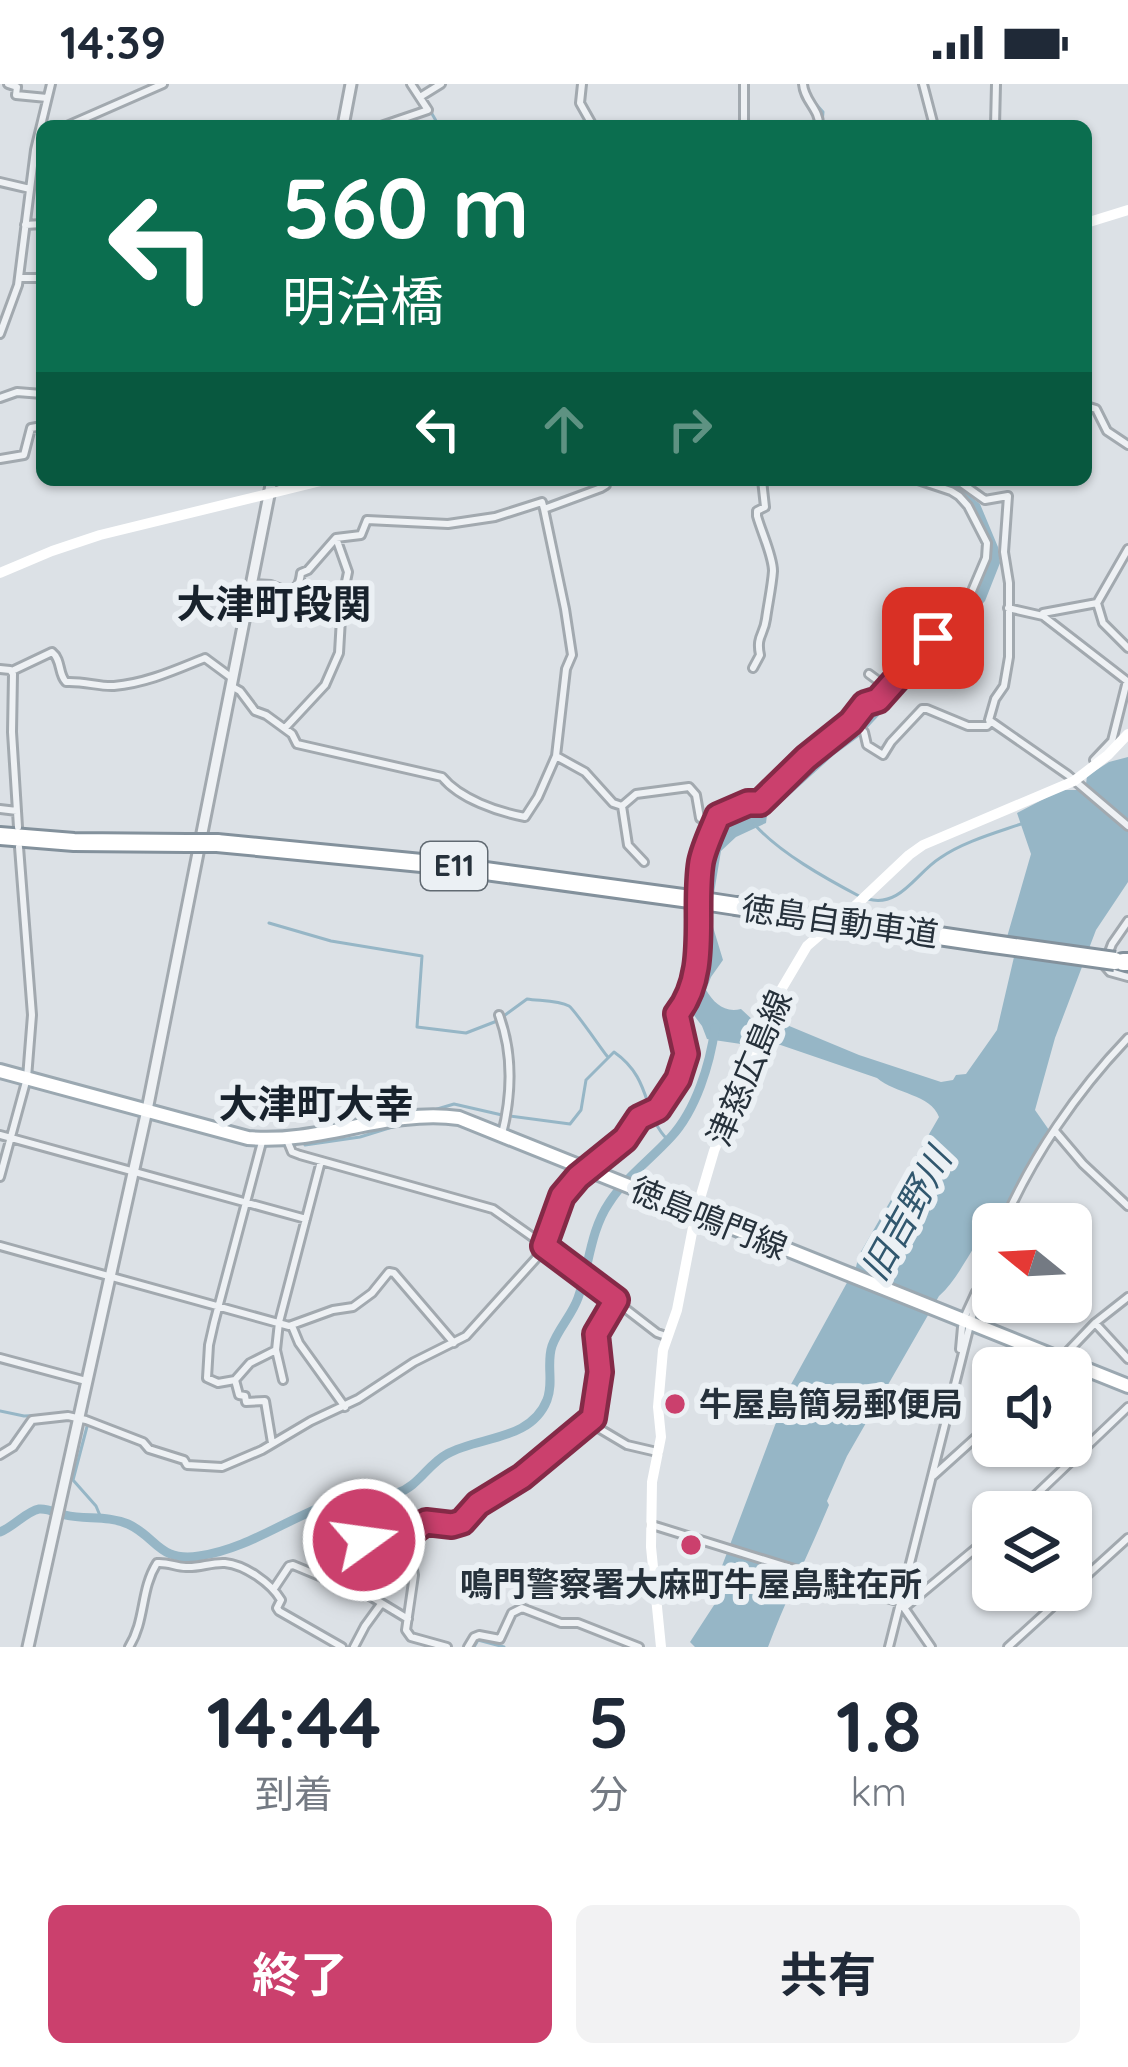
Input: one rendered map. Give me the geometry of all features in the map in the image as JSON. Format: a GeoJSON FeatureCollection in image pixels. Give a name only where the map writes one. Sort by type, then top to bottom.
{"type":"FeatureCollection","features":[{"type":"Feature","properties":{"kind":"highway","name":"徳島自動車道"},"geometry":{"type":"LineString","coordinates":[[6,830],[74,842],[217,843],[397,860],[1124,965]]}},
{"type":"Feature","properties":{"kind":"main road"},"geometry":{"type":"LineString","coordinates":[[1092,221],[1128,210]]}},
{"type":"Feature","properties":{"kind":"main road"},"geometry":{"type":"LineString","coordinates":[[0,573],[100,535],[303,486]]}},
{"type":"Feature","properties":{"kind":"main road"},"geometry":{"type":"LineString","coordinates":[[854,907],[923,845],[1077,784],[1128,734]]}},
{"type":"Feature","properties":{"kind":"main road","name":"津慈広島線"},"geometry":{"type":"LineString","coordinates":[[662,1647],[651,1525],[661,1427],[659,1374],[666,1336],[673,1326],[714,1151],[765,1021],[807,946],[829,927]]}},
{"type":"Feature","properties":{"kind":"main road","name":"徳島鳴門線"},"geometry":{"type":"LineString","coordinates":[[0,1071],[262,1140],[287,1140],[419,1115],[505,1122],[587,1168],[947,1313],[1020,1347]]}},
{"type":"Feature","properties":{"kind":"main road","name":"徳島鳴門線"},"geometry":{"type":"LineString","coordinates":[[1092,1375],[1128,1386]]}},
{"type":"Feature","properties":{"kind":"street"},"geometry":{"type":"LineString","coordinates":[[8,84],[17,87],[16,95],[47,98]]}},
{"type":"Feature","properties":{"kind":"street"},"geometry":{"type":"LineString","coordinates":[[42,120],[51,84]]}},
{"type":"Feature","properties":{"kind":"street"},"geometry":{"type":"LineString","coordinates":[[81,120],[164,84]]}},
{"type":"Feature","properties":{"kind":"street"},"geometry":{"type":"LineString","coordinates":[[344,120],[351,84]]}},
{"type":"Feature","properties":{"kind":"street"},"geometry":{"type":"LineString","coordinates":[[399,120],[428,110],[411,84]]}},
{"type":"Feature","properties":{"kind":"street"},"geometry":{"type":"LineString","coordinates":[[420,97],[441,84]]}},
{"type":"Feature","properties":{"kind":"street"},"geometry":{"type":"LineString","coordinates":[[582,84],[580,103],[590,120]]}},
{"type":"Feature","properties":{"kind":"street"},"geometry":{"type":"LineString","coordinates":[[744,84],[744,120]]}},
{"type":"Feature","properties":{"kind":"street"},"geometry":{"type":"LineString","coordinates":[[803,84],[819,120]]}},
{"type":"Feature","properties":{"kind":"street"},"geometry":{"type":"LineString","coordinates":[[923,84],[932,120]]}},
{"type":"Feature","properties":{"kind":"street"},"geometry":{"type":"LineString","coordinates":[[995,120],[996,84]]}},
{"type":"Feature","properties":{"kind":"street"},"geometry":{"type":"LineString","coordinates":[[0,334],[20,278],[36,155]]}},
{"type":"Feature","properties":{"kind":"street"},"geometry":{"type":"LineString","coordinates":[[0,182],[30,189]]}},
{"type":"Feature","properties":{"kind":"street"},"geometry":{"type":"LineString","coordinates":[[25,225],[36,224]]}},
{"type":"Feature","properties":{"kind":"street"},"geometry":{"type":"LineString","coordinates":[[20,278],[36,278]]}},
{"type":"Feature","properties":{"kind":"street"},"geometry":{"type":"LineString","coordinates":[[0,398],[17,392],[36,394]]}},
{"type":"Feature","properties":{"kind":"street"},"geometry":{"type":"LineString","coordinates":[[1092,409],[1099,413],[1107,431],[1128,445]]}},
{"type":"Feature","properties":{"kind":"street"},"geometry":{"type":"LineString","coordinates":[[0,459],[24,455],[31,428],[36,427]]}},
{"type":"Feature","properties":{"kind":"street"},"geometry":{"type":"LineString","coordinates":[[28,1647],[83,1418],[86,1381],[147,1110],[271,486]]}},
{"type":"Feature","properties":{"kind":"street"},"geometry":{"type":"LineString","coordinates":[[544,509],[604,486]]}},
{"type":"Feature","properties":{"kind":"street"},"geometry":{"type":"LineString","coordinates":[[753,668],[760,655],[757,643],[766,621],[772,574],[757,516],[765,507],[763,486]]}},
{"type":"Feature","properties":{"kind":"street"},"geometry":{"type":"LineString","coordinates":[[622,806],[636,794],[689,788],[696,795],[700,818],[760,803],[806,758],[853,723],[865,704],[878,700],[909,661],[961,610],[988,551],[959,496],[938,486]]}},
{"type":"Feature","properties":{"kind":"street"},"geometry":{"type":"LineString","coordinates":[[965,486],[985,500],[1008,496],[1004,552],[1010,583],[1010,647],[1004,686],[992,706],[990,723]]}},
{"type":"Feature","properties":{"kind":"street"},"geometry":{"type":"LineString","coordinates":[[0,669],[12,671],[52,652],[67,682],[106,686],[169,675],[205,658],[255,712],[285,728],[297,744],[442,777],[452,788],[483,803],[525,817],[556,756],[566,669],[572,655],[542,502],[495,517],[448,524],[373,519],[364,524],[361,535],[336,538],[301,573],[294,590],[251,584]]}},
{"type":"Feature","properties":{"kind":"street"},"geometry":{"type":"LineString","coordinates":[[285,728],[325,685],[339,653],[348,572],[336,538]]}},
{"type":"Feature","properties":{"kind":"street"},"geometry":{"type":"LineString","coordinates":[[1128,549],[1097,603],[1103,623],[1128,648]]}},
{"type":"Feature","properties":{"kind":"street"},"geometry":{"type":"LineString","coordinates":[[1008,608],[1039,614],[1097,603]]}},
{"type":"Feature","properties":{"kind":"street"},"geometry":{"type":"LineString","coordinates":[[1039,614],[1128,680],[1112,741],[1092,767]]}},
{"type":"Feature","properties":{"kind":"street"},"geometry":{"type":"LineString","coordinates":[[6,830],[17,811],[12,671]]}},
{"type":"Feature","properties":{"kind":"street"},"geometry":{"type":"LineString","coordinates":[[869,674],[888,688]]}},
{"type":"Feature","properties":{"kind":"street"},"geometry":{"type":"LineString","coordinates":[[853,723],[864,732],[867,745],[883,755],[922,709],[968,726],[990,723]]}},
{"type":"Feature","properties":{"kind":"street"},"geometry":{"type":"LineString","coordinates":[[990,723],[1128,826]]}},
{"type":"Feature","properties":{"kind":"street"},"geometry":{"type":"LineString","coordinates":[[556,756],[585,772],[622,806]]}},
{"type":"Feature","properties":{"kind":"street"},"geometry":{"type":"LineString","coordinates":[[622,806],[628,845],[644,862]]}},
{"type":"Feature","properties":{"kind":"street"},"geometry":{"type":"LineString","coordinates":[[0,809],[17,811]]}},
{"type":"Feature","properties":{"kind":"street"},"geometry":{"type":"LineString","coordinates":[[0,1455],[13,1447],[32,1420],[68,1416],[142,1442],[187,1465],[229,1465],[345,1407],[414,1362],[466,1336],[544,1246],[558,1203],[587,1168],[611,1153],[639,1118],[653,1111],[678,1079],[686,1054],[677,1014],[697,962],[701,862],[718,816]]}},
{"type":"Feature","properties":{"kind":"street"},"geometry":{"type":"LineString","coordinates":[[0,1177],[27,1078],[32,1015],[20,847]]}},
{"type":"Feature","properties":{"kind":"street"},"geometry":{"type":"LineString","coordinates":[[1124,965],[1110,973],[1104,965],[1128,922]]}},
{"type":"Feature","properties":{"kind":"street"},"geometry":{"type":"LineString","coordinates":[[1116,938],[1128,940]]}},
{"type":"Feature","properties":{"kind":"street"},"geometry":{"type":"LineString","coordinates":[[500,1018],[510,1076],[505,1122]]}},
{"type":"Feature","properties":{"kind":"street"},"geometry":{"type":"LineString","coordinates":[[1015,1203],[1055,1131],[1128,1038]]}},
{"type":"Feature","properties":{"kind":"street"},"geometry":{"type":"LineString","coordinates":[[1055,1131],[1128,1206]]}},
{"type":"Feature","properties":{"kind":"street"},"geometry":{"type":"LineString","coordinates":[[0,1135],[306,1219]]}},
{"type":"Feature","properties":{"kind":"street"},"geometry":{"type":"LineString","coordinates":[[262,1140],[209,1345],[207,1378],[218,1383],[235,1380],[250,1363],[276,1350]]}},
{"type":"Feature","properties":{"kind":"street"},"geometry":{"type":"LineString","coordinates":[[287,1140],[292,1152],[493,1210],[666,1336]]}},
{"type":"Feature","properties":{"kind":"street"},"geometry":{"type":"LineString","coordinates":[[283,1380],[276,1350],[279,1322],[321,1161]]}},
{"type":"Feature","properties":{"kind":"street"},"geometry":{"type":"LineString","coordinates":[[0,1246],[292,1326],[353,1307],[392,1272],[454,1343]]}},
{"type":"Feature","properties":{"kind":"street"},"geometry":{"type":"LineString","coordinates":[[1072,1347],[1128,1297]]}},
{"type":"Feature","properties":{"kind":"street"},"geometry":{"type":"LineString","coordinates":[[351,1585],[364,1540],[406,1536],[426,1522],[462,1522],[478,1504],[522,1477],[590,1423],[599,1389],[596,1334],[616,1300]]}},
{"type":"Feature","properties":{"kind":"street"},"geometry":{"type":"LineString","coordinates":[[889,1647],[972,1306]]}},
{"type":"Feature","properties":{"kind":"street"},"geometry":{"type":"LineString","coordinates":[[1095,1323],[1128,1359]]}},
{"type":"Feature","properties":{"kind":"street"},"geometry":{"type":"LineString","coordinates":[[292,1326],[345,1407]]}},
{"type":"Feature","properties":{"kind":"street"},"geometry":{"type":"LineString","coordinates":[[0,1358],[86,1381]]}},
{"type":"Feature","properties":{"kind":"street"},"geometry":{"type":"LineString","coordinates":[[235,1380],[246,1402],[265,1402],[272,1444]]}},
{"type":"Feature","properties":{"kind":"street"},"geometry":{"type":"LineString","coordinates":[[1040,1491],[1128,1407]]}},
{"type":"Feature","properties":{"kind":"street"},"geometry":{"type":"LineString","coordinates":[[590,1423],[627,1444],[657,1452]]}},
{"type":"Feature","properties":{"kind":"street"},"geometry":{"type":"LineString","coordinates":[[930,1478],[972,1441]]}},
{"type":"Feature","properties":{"kind":"street"},"geometry":{"type":"LineString","coordinates":[[651,1525],[805,1570],[902,1605],[931,1647]]}},
{"type":"Feature","properties":{"kind":"street"},"geometry":{"type":"LineString","coordinates":[[406,1536],[414,1575],[406,1630],[411,1636],[447,1647]]}},
{"type":"Feature","properties":{"kind":"street"},"geometry":{"type":"LineString","coordinates":[[1008,1647],[1128,1538]]}},
{"type":"Feature","properties":{"kind":"street"},"geometry":{"type":"LineString","coordinates":[[902,1605],[972,1550]]}},
{"type":"Feature","properties":{"kind":"street"},"geometry":{"type":"LineString","coordinates":[[129,1647],[138,1634],[147,1581],[157,1563],[164,1562],[183,1567],[232,1563],[274,1588],[281,1600],[279,1611],[342,1647]]}},
{"type":"Feature","properties":{"kind":"street"},"geometry":{"type":"LineString","coordinates":[[274,1588],[293,1564],[351,1585],[408,1619]]}},
{"type":"Feature","properties":{"kind":"street"},"geometry":{"type":"LineString","coordinates":[[354,1647],[381,1604]]}},
{"type":"Feature","properties":{"kind":"street"},"geometry":{"type":"LineString","coordinates":[[468,1647],[474,1636],[500,1640],[512,1613],[522,1608],[639,1647]]}},
{"type":"Feature","properties":{"kind":"water"},"geometry":{"type":"Polygon","coordinates":[[[944,486],[957,486],[980,504],[998,547],[1000,563],[985,601],[860,736],[767,815],[766,823],[736,837],[721,851],[710,917],[723,960],[706,990],[720,1006],[741,1009],[755,1022],[750,1037],[741,1044],[707,1039],[690,998],[704,959],[701,913],[714,842],[725,823],[760,809],[858,724],[971,600],[988,562],[987,541],[979,519],[944,486]]]}},
{"type":"Feature","properties":{"kind":"water","name":"旧吉野川"},"geometry":{"type":"Polygon","coordinates":[[[1128,757],[1128,882],[1096,930],[1055,1038],[1035,1110],[1049,1130],[1007,1203],[972,1203],[972,1252],[939,1296],[847,1456],[768,1647],[695,1647],[690,1642],[718,1599],[722,1566],[789,1388],[849,1279],[840,1274],[843,1265],[856,1267],[939,1117],[928,1103],[877,1078],[766,1040],[769,1032],[782,1023],[941,1082],[966,1074],[997,1030],[1014,957],[1007,937],[1031,854],[1017,813],[1061,790],[1080,790],[1087,776],[1128,757]]]}},
{"type":"Feature","properties":{"kind":"waterway"},"geometry":{"type":"LineString","coordinates":[[416,86],[436,120]]}},
{"type":"Feature","properties":{"kind":"waterway"},"geometry":{"type":"LineString","coordinates":[[814,102],[823,112],[822,120]]}},
{"type":"Feature","properties":{"kind":"waterway"},"geometry":{"type":"LineString","coordinates":[[933,110],[936,120]]}},
{"type":"Feature","properties":{"kind":"waterway"},"geometry":{"type":"LineString","coordinates":[[754,824],[790,855],[859,896]]}},
{"type":"Feature","properties":{"kind":"waterway"},"geometry":{"type":"LineString","coordinates":[[868,899],[899,894],[949,852],[1021,824]]}},
{"type":"Feature","properties":{"kind":"waterway"},"geometry":{"type":"LineString","coordinates":[[269,923],[331,941],[422,956],[417,1027],[466,1033],[497,1021],[527,999],[554,1002],[572,1009],[607,1056]]}},
{"type":"Feature","properties":{"kind":"waterway"},"geometry":{"type":"LineString","coordinates":[[0,1532],[42,1509],[120,1521],[166,1552],[199,1556],[251,1540],[334,1502],[404,1490],[447,1454],[529,1423],[547,1400],[552,1346],[578,1298],[603,1214],[688,1114],[715,1028]]}},
{"type":"Feature","properties":{"kind":"waterway"},"geometry":{"type":"LineString","coordinates":[[417,1110],[454,1104],[570,1124],[581,1110],[586,1080],[614,1052],[635,1074],[668,1140]]}},
{"type":"Feature","properties":{"kind":"waterway"},"geometry":{"type":"LineString","coordinates":[[305,1145],[360,1137],[402,1124]]}},
{"type":"Feature","properties":{"kind":"waterway"},"geometry":{"type":"LineString","coordinates":[[89,1394],[85,1417],[89,1419],[73,1480],[101,1518]]}},
{"type":"Feature","properties":{"kind":"waterway"},"geometry":{"type":"LineString","coordinates":[[0,1411],[24,1416],[75,1414]]}},
{"type":"Feature","properties":{"kind":"waterway"},"geometry":{"type":"LineString","coordinates":[[474,1647],[478,1640],[504,1647]]}},
{"type":"Feature","properties":{"kind":"place","name":"牛屋島簡易郵便局"},"geometry":{"type":"Point","coordinates":[675,1404]}},
{"type":"Feature","properties":{"kind":"place","name":"鳴門警察署大麻町牛屋島駐在所"},"geometry":{"type":"Point","coordinates":[691,1545]}},
{"type":"Feature","properties":{"kind":"district","name":"大津町段関"},"geometry":{"type":"Point","coordinates":[274,604]}},
{"type":"Feature","properties":{"kind":"district","name":"大津町大幸"},"geometry":{"type":"Point","coordinates":[316,1104]}},
{"type":"Feature","properties":{"kind":"route"},"geometry":{"type":"LineString","coordinates":[[364,1540],[406,1536],[426,1522],[462,1522],[478,1504],[522,1477],[593,1418],[600,1372],[596,1334],[616,1300],[544,1246],[562,1196],[587,1168],[625,1139],[639,1118],[658,1109],[683,1067],[686,1042],[677,1014],[697,962],[701,862],[718,816],[770,796],[865,704],[878,700],[933,638]]}}]}
